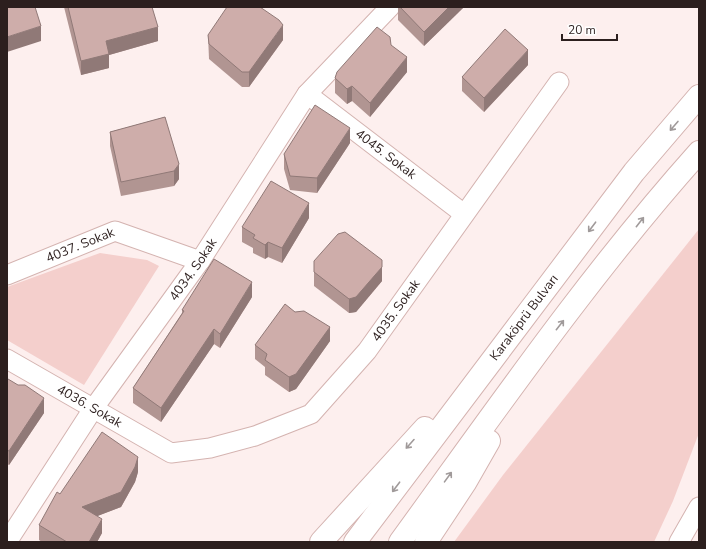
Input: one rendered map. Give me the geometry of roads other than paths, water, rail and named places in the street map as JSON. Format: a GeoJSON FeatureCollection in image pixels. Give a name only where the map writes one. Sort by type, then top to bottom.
{"type":"FeatureCollection","features":[{"type":"Feature","properties":{"kind":"highway","name":"Karaköprü Bulvarı"},"geometry":{"type":"LineString","coordinates":[[355,542],[634,172],[699,96]]}},
{"type":"Feature","properties":{"kind":"highway"},"geometry":{"type":"LineString","coordinates":[[400,542],[536,356],[660,196],[699,152]]}},
{"type":"Feature","properties":{"kind":"highway"},"geometry":{"type":"LineString","coordinates":[[321,542],[512,333]]}},
{"type":"Feature","properties":{"kind":"highway"},"geometry":{"type":"LineString","coordinates":[[426,542],[465,483],[536,356]]}},
{"type":"Feature","properties":{"kind":"street","name":"4034. Sokak"},"geometry":{"type":"LineString","coordinates":[[8,542],[93,409],[200,261],[307,94],[390,7]]}},
{"type":"Feature","properties":{"kind":"street","name":"4035. Sokak"},"geometry":{"type":"LineString","coordinates":[[171,453],[210,448],[255,436],[311,414],[367,351],[559,82]]}},
{"type":"Feature","properties":{"kind":"street","name":"4045. Sokak"},"geometry":{"type":"LineString","coordinates":[[307,94],[464,214]]}},
{"type":"Feature","properties":{"kind":"street","name":"4037. Sokak"},"geometry":{"type":"LineString","coordinates":[[7,275],[116,231],[200,261]]}},
{"type":"Feature","properties":{"kind":"street","name":"4036. Sokak"},"geometry":{"type":"LineString","coordinates":[[7,358],[171,453]]}},
{"type":"Feature","properties":{"kind":"street"},"geometry":{"type":"LineString","coordinates":[[679,542],[699,507]]}}]}
